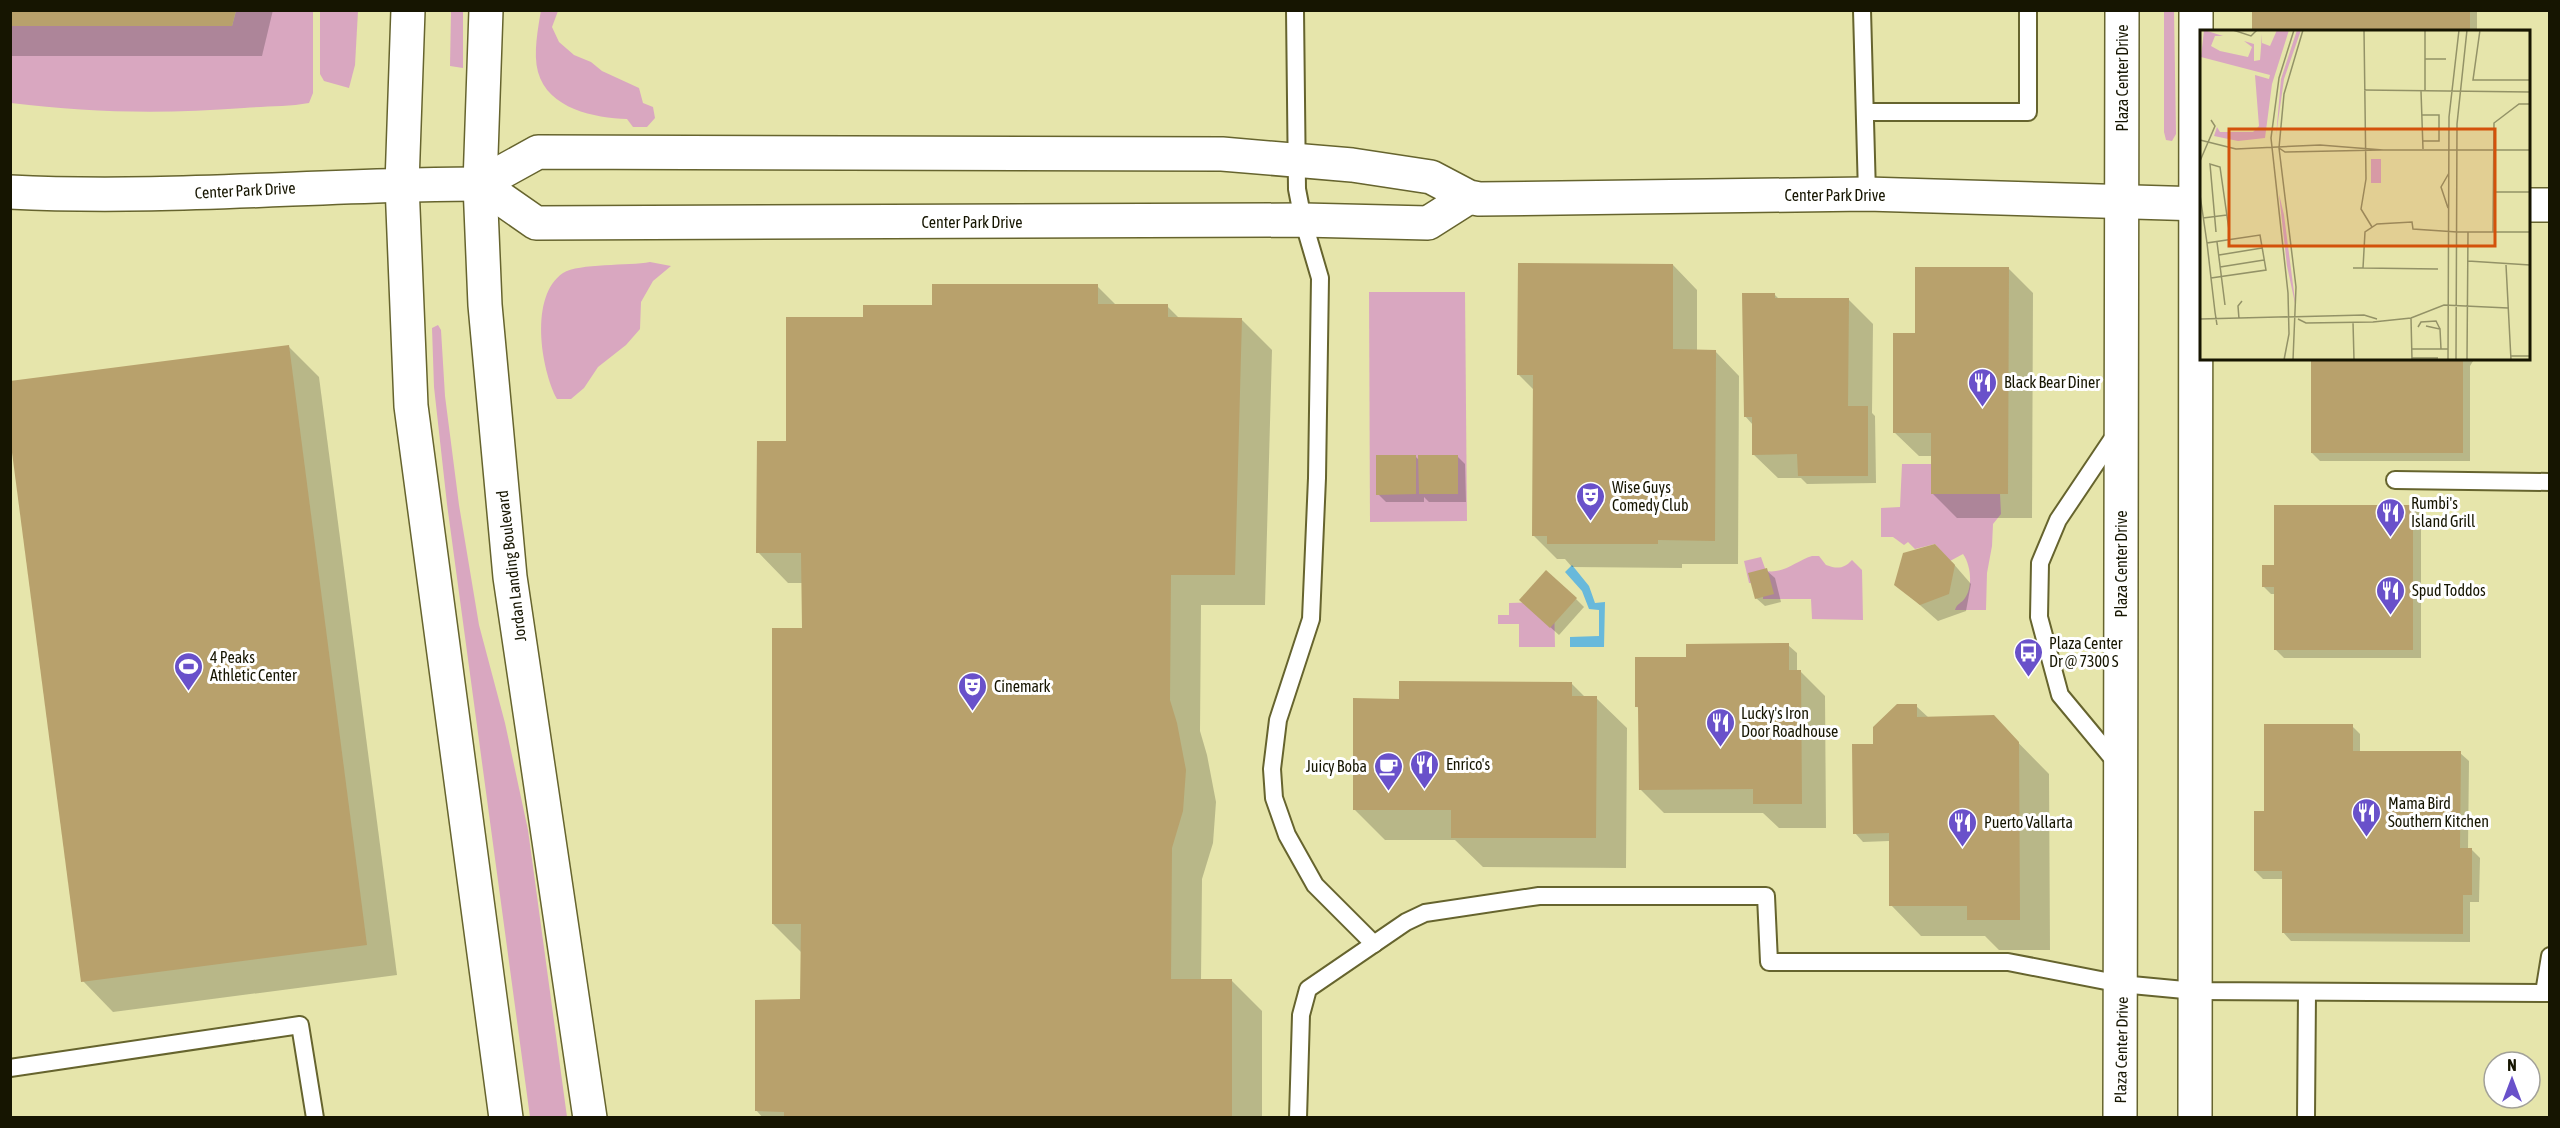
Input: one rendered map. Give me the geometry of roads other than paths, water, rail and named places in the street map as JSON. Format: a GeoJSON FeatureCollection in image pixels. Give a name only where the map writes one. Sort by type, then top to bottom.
{"type":"FeatureCollection","features":[{"type":"Feature","properties":{"kind":"street"},"geometry":{"type":"LineString","coordinates":[[408,10],[402,184],[411,406],[506,1118]]}},
{"type":"Feature","properties":{"kind":"street","name":"Jordan Landing Boulevard"},"geometry":{"type":"LineString","coordinates":[[486,10],[480,184],[485,305],[510,577],[590,1118]]}},
{"type":"Feature","properties":{"kind":"street","name":"Plaza Center Drive"},"geometry":{"type":"LineString","coordinates":[[2120,1118],[2122,10]]}},
{"type":"Feature","properties":{"kind":"street"},"geometry":{"type":"LineString","coordinates":[[2195,1118],[2199,204],[2196,10]]}},
{"type":"Feature","properties":{"kind":"street","name":"Center Park Drive"},"geometry":{"type":"LineString","coordinates":[[10,192],[161,195],[402,184],[480,184],[537,152],[1222,154],[1352,165],[1431,177],[1468,197],[1867,195],[2199,204]]}},
{"type":"Feature","properties":{"kind":"street","name":"Center Park Drive"},"geometry":{"type":"LineString","coordinates":[[480,184],[536,224],[1303,220],[1428,224],[1468,197]]}},
{"type":"Feature","properties":{"kind":"street"},"geometry":{"type":"LineString","coordinates":[[2530,205],[2550,205]]}},
{"type":"Feature","properties":{"kind":"lane"},"geometry":{"type":"LineString","coordinates":[[1295,10],[1296,161],[1303,220],[1320,278],[1317,478],[1311,619],[1278,720],[1272,769],[1274,798],[1287,836],[1315,885],[1374,944]]}},
{"type":"Feature","properties":{"kind":"lane"},"geometry":{"type":"LineString","coordinates":[[1862,10],[1867,195]]}},
{"type":"Feature","properties":{"kind":"lane"},"geometry":{"type":"LineString","coordinates":[[1865,112],[2028,112],[2028,10]]}},
{"type":"Feature","properties":{"kind":"lane"},"geometry":{"type":"LineString","coordinates":[[2120,767],[2060,695],[2039,617],[2040,563],[2058,520],[2122,423]]}},
{"type":"Feature","properties":{"kind":"lane"},"geometry":{"type":"LineString","coordinates":[[2395,480],[2550,482]]}},
{"type":"Feature","properties":{"kind":"lane"},"geometry":{"type":"LineString","coordinates":[[1298,1118],[1300,1015],[1308,989],[1406,922],[1425,913],[1539,896],[1766,896],[1769,962],[2008,962],[2121,984],[2195,991],[2547,993],[2550,956]]}},
{"type":"Feature","properties":{"kind":"lane"},"geometry":{"type":"LineString","coordinates":[[2306,1118],[2307,993]]}},
{"type":"Feature","properties":{"kind":"lane"},"geometry":{"type":"LineString","coordinates":[[10,1068],[300,1025],[315,1118]]}},
{"type":"Feature","properties":{"kind":"water"},"geometry":{"type":"Polygon","coordinates":[[[1572,565],[1589,586],[1595,603],[1605,602],[1604,647],[1570,647],[1570,637],[1599,636],[1599,610],[1589,609],[1582,591],[1565,572],[1572,565]]]}},
{"type":"Feature","properties":{"kind":"place","name":"Black Bear Diner"},"geometry":{"type":"Point","coordinates":[1983,408]}},
{"type":"Feature","properties":{"kind":"place","name":"Wise Guys Comedy Club"},"geometry":{"type":"Point","coordinates":[1591,522]}},
{"type":"Feature","properties":{"kind":"place","name":"Rumbi's Island Grill"},"geometry":{"type":"Point","coordinates":[2390,538]}},
{"type":"Feature","properties":{"kind":"place","name":"Spud Toddos"},"geometry":{"type":"Point","coordinates":[2391,616]}},
{"type":"Feature","properties":{"kind":"place","name":"Plaza Center Dr @ 7300 S"},"geometry":{"type":"Point","coordinates":[2028,678]}},
{"type":"Feature","properties":{"kind":"place","name":"4 Peaks Athletic Center"},"geometry":{"type":"Point","coordinates":[189,692]}},
{"type":"Feature","properties":{"kind":"place","name":"Cinemark"},"geometry":{"type":"Point","coordinates":[973,712]}},
{"type":"Feature","properties":{"kind":"place","name":"Lucky's Iron Door Roadhouse"},"geometry":{"type":"Point","coordinates":[1720,748]}},
{"type":"Feature","properties":{"kind":"place","name":"Enrico's"},"geometry":{"type":"Point","coordinates":[1425,790]}},
{"type":"Feature","properties":{"kind":"place","name":"Juicy Boba"},"geometry":{"type":"Point","coordinates":[1388,792]}},
{"type":"Feature","properties":{"kind":"place","name":"Mama Bird Southern Kitchen"},"geometry":{"type":"Point","coordinates":[2367,838]}},
{"type":"Feature","properties":{"kind":"place","name":"Puerto Vallarta"},"geometry":{"type":"Point","coordinates":[1963,848]}}]}
